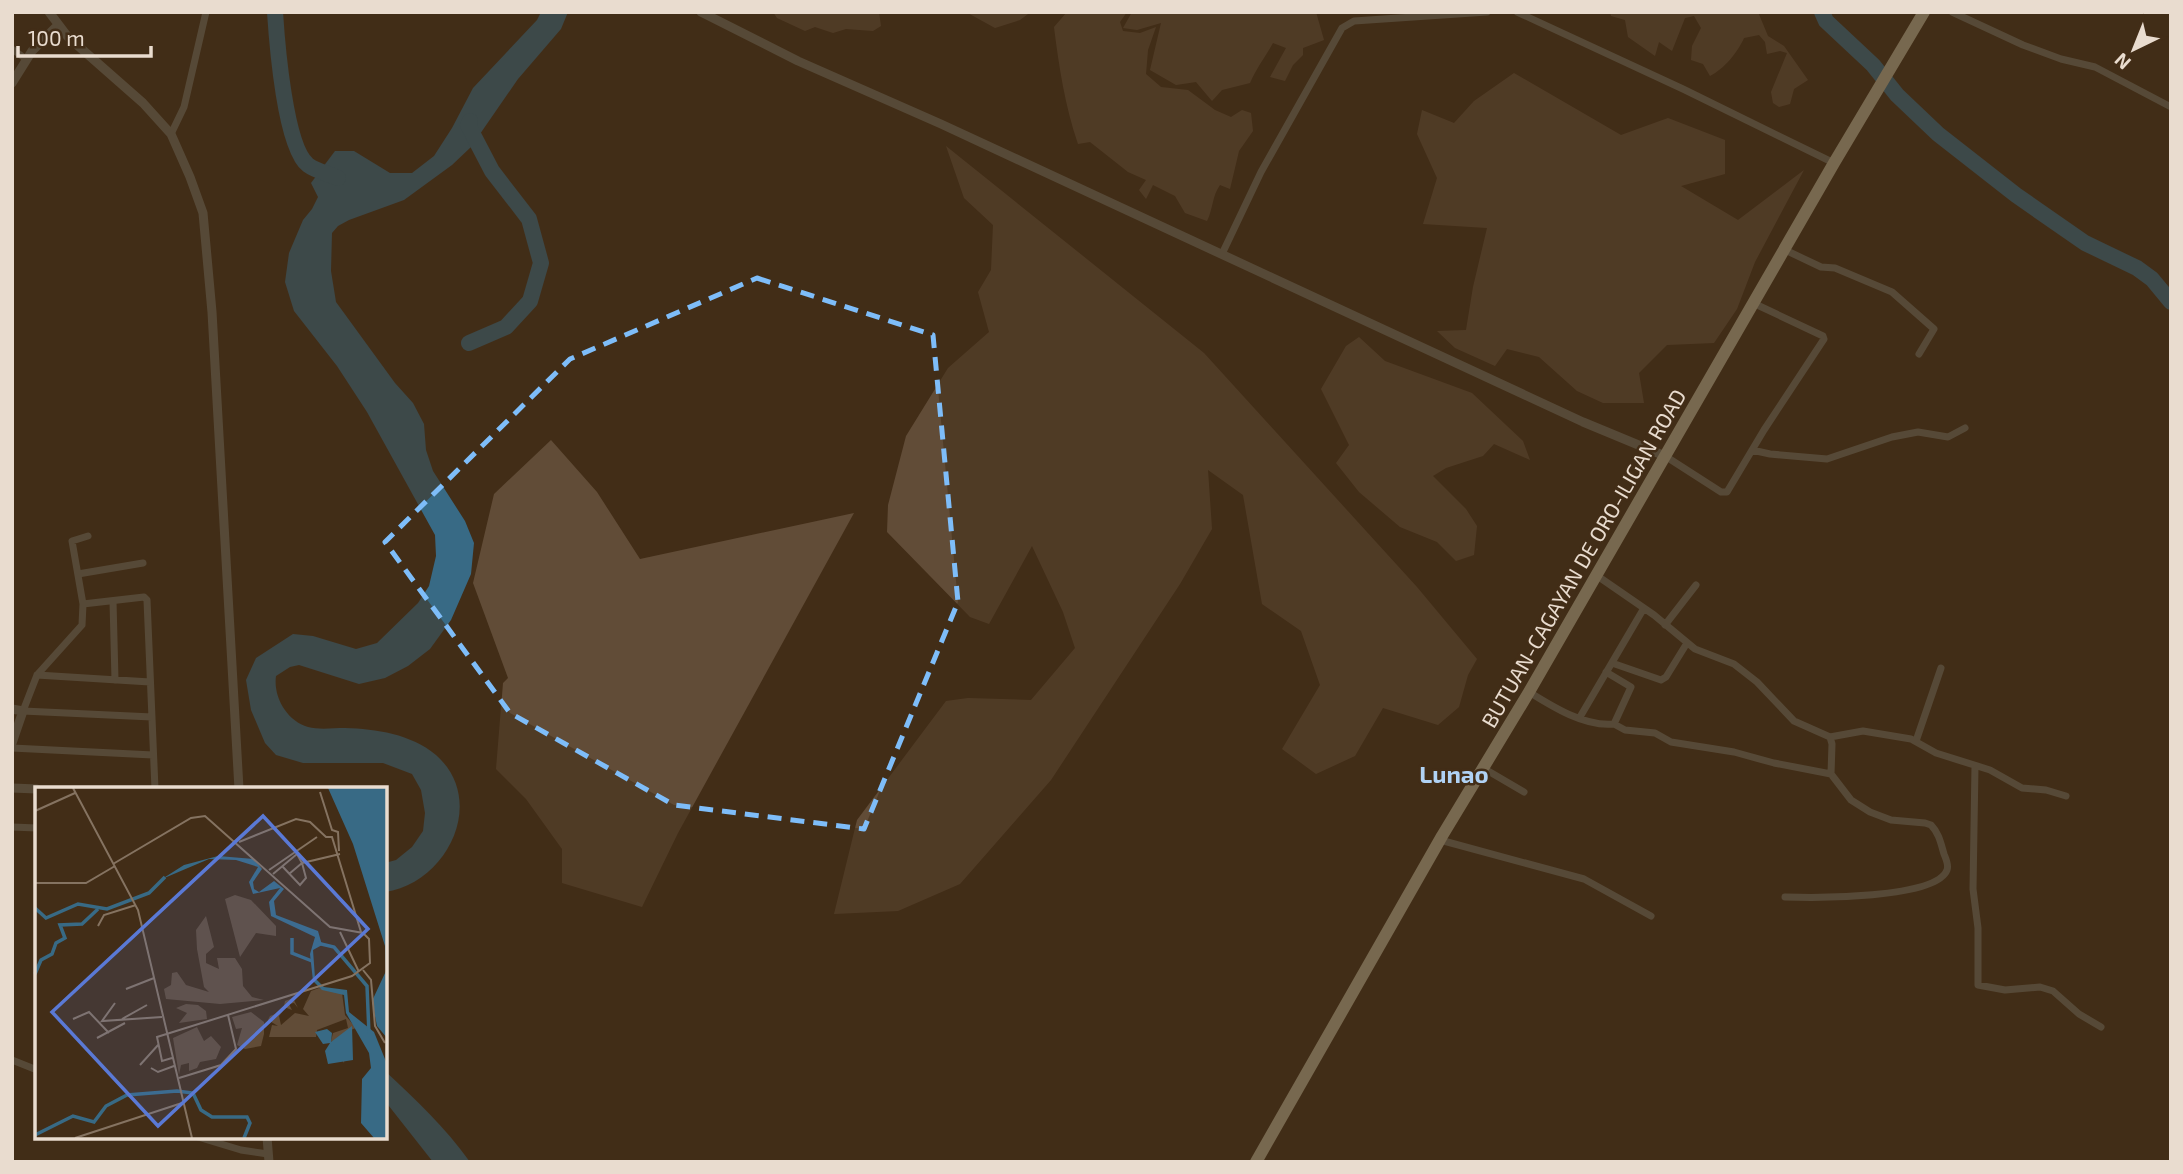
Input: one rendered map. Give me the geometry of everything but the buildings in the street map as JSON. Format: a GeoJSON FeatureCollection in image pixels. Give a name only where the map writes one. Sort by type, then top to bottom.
{"type":"FeatureCollection","features":[{"type":"Feature","properties":{"kind":"highway","name":"BUTUAN-CAGAYAN DE ORO-ILIGAN ROAD"},"geometry":{"type":"LineString","coordinates":[[1259,1161],[1440,839],[1529,692],[1856,123],[1921,18]]}},
{"type":"Feature","properties":{"kind":"street"},"geometry":{"type":"LineString","coordinates":[[49,12],[57,26],[143,103],[171,134],[197,195],[206,237],[239,787]]}},
{"type":"Feature","properties":{"kind":"street"},"geometry":{"type":"LineString","coordinates":[[171,134],[184,107],[206,12]]}},
{"type":"Feature","properties":{"kind":"street"},"geometry":{"type":"LineString","coordinates":[[701,12],[798,61],[941,124],[1583,422],[1665,456],[1724,493],[1729,490],[1824,338],[1753,303]]}},
{"type":"Feature","properties":{"kind":"street"},"geometry":{"type":"LineString","coordinates":[[1222,254],[1267,162],[1342,28],[1354,22],[1487,12]]}},
{"type":"Feature","properties":{"kind":"street"},"geometry":{"type":"LineString","coordinates":[[1517,12],[1833,163]]}},
{"type":"Feature","properties":{"kind":"street"},"geometry":{"type":"LineString","coordinates":[[1952,12],[2042,52],[2095,67],[2171,107]]}},
{"type":"Feature","properties":{"kind":"street"},"geometry":{"type":"LineString","coordinates":[[13,82],[26,60],[57,26]]}},
{"type":"Feature","properties":{"kind":"street"},"geometry":{"type":"LineString","coordinates":[[12,49],[26,60]]}},
{"type":"Feature","properties":{"kind":"street"},"geometry":{"type":"LineString","coordinates":[[1783,249],[1825,268],[1835,268],[1886,288],[1902,299],[1934,330],[1919,354]]}},
{"type":"Feature","properties":{"kind":"street"},"geometry":{"type":"LineString","coordinates":[[1752,450],[1827,459],[1918,432],[1948,437],[1965,428]]}},
{"type":"Feature","properties":{"kind":"street"},"geometry":{"type":"LineString","coordinates":[[88,536],[72,541],[83,604],[83,622],[37,674],[17,710],[12,746],[153,755]]}},
{"type":"Feature","properties":{"kind":"street"},"geometry":{"type":"LineString","coordinates":[[78,574],[143,563]]}},
{"type":"Feature","properties":{"kind":"street"},"geometry":{"type":"LineString","coordinates":[[1596,575],[1702,653],[1734,664],[1757,682],[1794,721],[1830,737],[1863,731],[1916,741],[1936,753],[1990,770],[2022,788],[2046,790],[2066,796]]}},
{"type":"Feature","properties":{"kind":"street"},"geometry":{"type":"LineString","coordinates":[[1665,625],[1696,586]]}},
{"type":"Feature","properties":{"kind":"street"},"geometry":{"type":"LineString","coordinates":[[83,604],[144,597],[147,600],[155,787]]}},
{"type":"Feature","properties":{"kind":"street"},"geometry":{"type":"LineString","coordinates":[[113,601],[115,680]]}},
{"type":"Feature","properties":{"kind":"street"},"geometry":{"type":"LineString","coordinates":[[1580,717],[1644,608]]}},
{"type":"Feature","properties":{"kind":"street"},"geometry":{"type":"LineString","coordinates":[[1612,663],[1661,680],[1666,677],[1687,643]]}},
{"type":"Feature","properties":{"kind":"street"},"geometry":{"type":"LineString","coordinates":[[1916,741],[1941,668]]}},
{"type":"Feature","properties":{"kind":"street"},"geometry":{"type":"LineString","coordinates":[[1606,672],[1630,687],[1614,724]]}},
{"type":"Feature","properties":{"kind":"street"},"geometry":{"type":"LineString","coordinates":[[37,674],[150,682]]}},
{"type":"Feature","properties":{"kind":"street"},"geometry":{"type":"LineString","coordinates":[[1529,692],[1551,706],[1602,725],[1614,724],[1625,730],[1655,733],[1671,741],[1698,748],[1734,751],[1774,763],[1831,774],[1852,800],[1870,812],[1891,820],[1931,825],[1937,831],[1948,865],[1947,872],[1932,883],[1902,891],[1849,896],[1785,897]]}},
{"type":"Feature","properties":{"kind":"street"},"geometry":{"type":"LineString","coordinates":[[17,710],[152,717]]}},
{"type":"Feature","properties":{"kind":"street"},"geometry":{"type":"LineString","coordinates":[[1830,737],[1831,774]]}},
{"type":"Feature","properties":{"kind":"street"},"geometry":{"type":"LineString","coordinates":[[1975,765],[1973,877],[1978,928],[1978,985],[2005,990],[2040,987],[2053,991],[2079,1014],[2101,1027]]}},
{"type":"Feature","properties":{"kind":"street"},"geometry":{"type":"LineString","coordinates":[[1482,768],[1524,792]]}},
{"type":"Feature","properties":{"kind":"street"},"geometry":{"type":"LineString","coordinates":[[12,788],[35,789]]}},
{"type":"Feature","properties":{"kind":"street"},"geometry":{"type":"LineString","coordinates":[[12,827],[35,828]]}},
{"type":"Feature","properties":{"kind":"street"},"geometry":{"type":"LineString","coordinates":[[1440,839],[1584,879],[1651,916]]}},
{"type":"Feature","properties":{"kind":"street"},"geometry":{"type":"LineString","coordinates":[[12,1060],[35,1069]]}},
{"type":"Feature","properties":{"kind":"street"},"geometry":{"type":"LineString","coordinates":[[204,1139],[269,1158],[267,1139]]}},
{"type":"Feature","properties":{"kind":"highlighted area"},"geometry":{"type":"Polygon","coordinates":[[[757,278],[933,335],[958,602],[864,829],[674,805],[510,713],[385,542],[570,359],[757,278]]]}},
{"type":"Feature","properties":{"kind":"shaded area"},"geometry":{"type":"Polygon","coordinates":[[[773,12],[879,12],[881,26],[873,31],[846,29],[833,33],[815,27],[805,31],[777,18],[773,12]]]}},
{"type":"Feature","properties":{"kind":"shaded area"},"geometry":{"type":"Polygon","coordinates":[[[966,12],[1028,14],[1020,20],[995,28],[966,12]]]}},
{"type":"Feature","properties":{"kind":"shaded area"},"geometry":{"type":"Polygon","coordinates":[[[1067,12],[1127,12],[1120,22],[1123,31],[1140,33],[1156,27],[1148,50],[1146,74],[1161,87],[1188,90],[1215,110],[1231,117],[1242,110],[1251,113],[1253,131],[1239,151],[1230,189],[1220,185],[1207,221],[1185,213],[1175,196],[1153,185],[1146,199],[1139,190],[1146,180],[1128,172],[1090,142],[1078,144],[1063,86],[1054,27],[1067,12]]]}},
{"type":"Feature","properties":{"kind":"shaded area"},"geometry":{"type":"Polygon","coordinates":[[[1132,12],[1316,12],[1324,40],[1303,48],[1303,55],[1293,65],[1285,81],[1270,77],[1286,48],[1273,43],[1250,83],[1222,90],[1212,101],[1196,82],[1176,85],[1150,70],[1161,23],[1137,30],[1123,28],[1132,12]]]}},
{"type":"Feature","properties":{"kind":"shaded area"},"geometry":{"type":"Polygon","coordinates":[[[1610,12],[1758,12],[1768,36],[1784,46],[1808,80],[1794,89],[1790,104],[1779,107],[1773,103],[1771,92],[1787,53],[1780,51],[1767,54],[1765,42],[1759,35],[1744,38],[1730,60],[1710,76],[1703,64],[1691,60],[1692,46],[1701,28],[1694,16],[1685,18],[1672,51],[1659,42],[1655,56],[1628,37],[1625,20],[1611,16],[1610,12]]]}},
{"type":"Feature","properties":{"kind":"shaded area"},"geometry":{"type":"Polygon","coordinates":[[[1514,73],[1621,135],[1668,118],[1725,140],[1725,174],[1681,186],[1738,220],[1804,170],[1755,262],[1737,309],[1714,343],[1667,345],[1639,373],[1644,403],[1603,403],[1577,391],[1539,357],[1507,349],[1495,366],[1455,348],[1437,331],[1466,330],[1487,228],[1423,224],[1437,178],[1417,134],[1422,110],[1454,123],[1474,101],[1514,73]]]}},
{"type":"Feature","properties":{"kind":"shaded area"},"geometry":{"type":"Polygon","coordinates":[[[946,146],[1204,353],[1417,587],[1477,659],[1468,675],[1459,707],[1438,725],[1383,708],[1355,756],[1316,774],[1282,749],[1320,685],[1301,631],[1262,604],[1243,495],[1208,470],[1212,529],[1180,584],[1051,780],[960,884],[898,911],[834,914],[857,820],[946,701],[968,698],[1031,700],[1075,648],[1063,612],[1032,546],[989,624],[970,617],[887,532],[888,505],[906,436],[948,368],[989,332],[978,292],[991,270],[993,225],[964,198],[946,146]]]}},
{"type":"Feature","properties":{"kind":"shaded area"},"geometry":{"type":"Polygon","coordinates":[[[1359,337],[1385,361],[1472,393],[1523,441],[1530,460],[1494,444],[1483,456],[1446,468],[1433,476],[1466,509],[1477,526],[1474,555],[1456,561],[1437,542],[1400,527],[1359,492],[1336,463],[1349,445],[1321,389],[1346,346],[1359,337]]]}},
{"type":"Feature","properties":{"kind":"shaded area"},"geometry":{"type":"Polygon","coordinates":[[[551,440],[597,492],[640,559],[854,513],[678,833],[642,907],[562,883],[562,849],[526,799],[496,769],[503,683],[508,678],[473,583],[494,494],[551,440]]]}},
{"type":"Feature","properties":{"kind":"water"},"geometry":{"type":"Polygon","coordinates":[[[541,12],[568,12],[561,29],[518,79],[471,147],[452,165],[404,200],[349,220],[332,233],[331,271],[336,302],[395,383],[413,403],[424,424],[426,450],[433,471],[465,521],[474,543],[471,574],[451,620],[430,649],[408,666],[385,678],[359,684],[299,665],[276,676],[279,700],[288,714],[300,724],[317,728],[369,730],[404,737],[436,755],[451,774],[459,795],[459,816],[453,837],[442,857],[426,873],[407,885],[387,891],[387,862],[396,860],[412,847],[423,831],[425,813],[421,790],[412,774],[383,763],[303,763],[276,755],[265,743],[251,710],[246,680],[256,658],[293,634],[313,636],[356,649],[377,643],[418,603],[429,586],[436,556],[435,535],[367,412],[337,366],[294,311],[285,282],[289,253],[303,220],[318,197],[311,183],[335,151],[354,151],[390,173],[412,173],[434,156],[473,88],[537,20],[541,12]]]}},
{"type":"Feature","properties":{"kind":"water"},"geometry":{"type":"Polygon","coordinates":[[[387,1073],[440,1125],[470,1162],[433,1162],[387,1104],[387,1073]]]}},
{"type":"Feature","properties":{"kind":"waterway"},"geometry":{"type":"LineString","coordinates":[[275,12],[284,93],[293,138],[300,155],[308,165],[338,178]]}},
{"type":"Feature","properties":{"kind":"waterway"},"geometry":{"type":"LineString","coordinates":[[1822,12],[1826,21],[1873,65],[1897,95],[1938,134],[2016,195],[2085,243],[2137,268],[2152,279],[2171,302]]}},
{"type":"Feature","properties":{"kind":"waterway"},"geometry":{"type":"LineString","coordinates":[[469,343],[506,327],[530,301],[541,263],[529,219],[492,171],[468,125],[470,121]]}},
{"type":"Feature","properties":{"kind":"district","name":"Lunao"},"geometry":{"type":"Point","coordinates":[1454,773]}}]}
